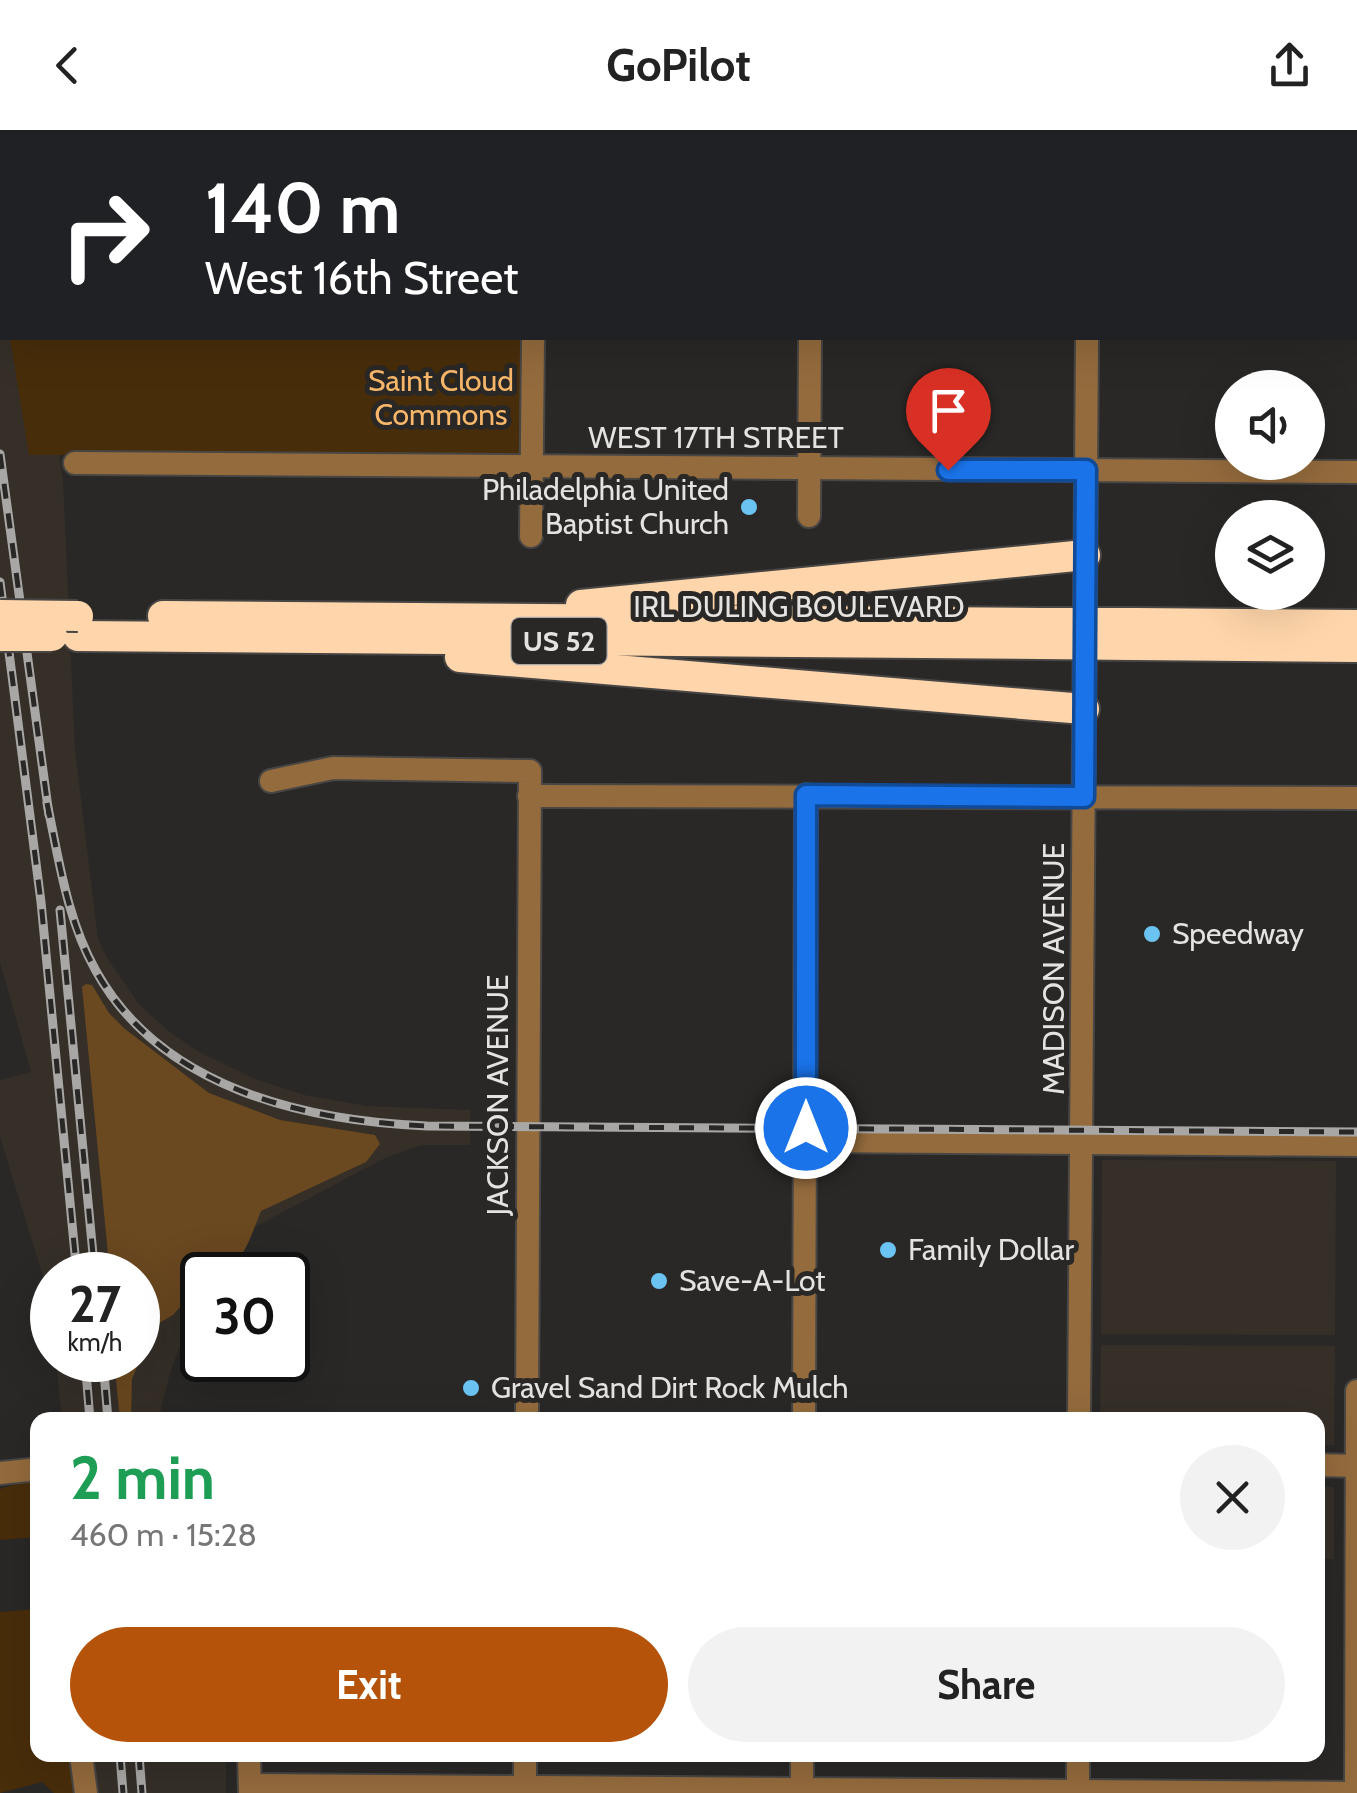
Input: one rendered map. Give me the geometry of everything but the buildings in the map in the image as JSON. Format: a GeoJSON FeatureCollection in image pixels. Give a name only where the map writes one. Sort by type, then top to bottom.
{"type":"FeatureCollection","features":[{"type":"Feature","properties":{"kind":"highway"},"geometry":{"type":"LineString","coordinates":[[500,619],[620,599],[1085,555]]}},
{"type":"Feature","properties":{"kind":"highway","name":"IRL DULING BOULEVARD"},"geometry":{"type":"LineString","coordinates":[[0,615],[78,626],[328,639],[1134,634],[1295,636],[1357,647]]}},
{"type":"Feature","properties":{"kind":"highway","name":"IRL DULING BOULEVARD"},"geometry":{"type":"LineString","coordinates":[[0,636],[78,626],[500,619],[1040,634]]}},
{"type":"Feature","properties":{"kind":"highway","name":"IRL DULING BOULEVARD"},"geometry":{"type":"LineString","coordinates":[[1295,636],[1357,625]]}},
{"type":"Feature","properties":{"kind":"highway"},"geometry":{"type":"LineString","coordinates":[[328,639],[530,664],[1084,710]]}},
{"type":"Feature","properties":{"kind":"street"},"geometry":{"type":"LineString","coordinates":[[531,536],[533,340]]}},
{"type":"Feature","properties":{"kind":"street"},"geometry":{"type":"LineString","coordinates":[[810,340],[810,516]]}},
{"type":"Feature","properties":{"kind":"street","name":"MADISON AVENUE"},"geometry":{"type":"LineString","coordinates":[[1078,1412],[1087,340]]}},
{"type":"Feature","properties":{"kind":"street","name":"WEST 17TH STREET"},"geometry":{"type":"LineString","coordinates":[[75,463],[1357,472]]}},
{"type":"Feature","properties":{"kind":"street","name":"JACKSON AVENUE"},"geometry":{"type":"LineString","coordinates":[[271,781],[333,768],[530,771],[527,1412]]}},
{"type":"Feature","properties":{"kind":"street"},"geometry":{"type":"LineString","coordinates":[[804,1412],[806,795]]}},
{"type":"Feature","properties":{"kind":"street"},"geometry":{"type":"LineString","coordinates":[[529,796],[1357,798]]}},
{"type":"Feature","properties":{"kind":"street"},"geometry":{"type":"LineString","coordinates":[[806,1141],[1357,1145]]}},
{"type":"Feature","properties":{"kind":"street"},"geometry":{"type":"LineString","coordinates":[[249,1762],[250,1789],[1356,1793],[1357,1391]]}},
{"type":"Feature","properties":{"kind":"street"},"geometry":{"type":"LineString","coordinates":[[1325,1466],[1357,1466]]}},
{"type":"Feature","properties":{"kind":"street"},"geometry":{"type":"LineString","coordinates":[[82,1762],[86,1793]]}},
{"type":"Feature","properties":{"kind":"street"},"geometry":{"type":"LineString","coordinates":[[525,1762],[525,1790]]}},
{"type":"Feature","properties":{"kind":"street"},"geometry":{"type":"LineString","coordinates":[[802,1762],[802,1791]]}},
{"type":"Feature","properties":{"kind":"street"},"geometry":{"type":"LineString","coordinates":[[1078,1762],[1078,1792]]}},
{"type":"Feature","properties":{"kind":"shaded area"},"geometry":{"type":"Polygon","coordinates":[[[0,340],[40,340],[63,480],[75,750],[98,939],[107,958],[139,1004],[199,1052],[255,1079],[304,1095],[367,1106],[470,1110],[470,1145],[421,1145],[387,1157],[243,1233],[224,1252],[180,1252],[180,1346],[160,1412],[61,1412],[58,1382],[160,1382],[160,1252],[35,1252],[0,1137],[0,1080],[31,1072],[0,962],[0,340]]]}},
{"type":"Feature","properties":{"kind":"shaded area"},"geometry":{"type":"Polygon","coordinates":[[[86,984],[92,985],[109,1013],[125,1029],[209,1093],[280,1120],[375,1135],[380,1144],[366,1162],[261,1211],[243,1252],[180,1252],[180,1307],[160,1323],[160,1252],[108,1252],[82,987],[86,984]]]}},
{"type":"Feature","properties":{"kind":"shaded area"},"geometry":{"type":"Polygon","coordinates":[[[1102,1160],[1336,1161],[1335,1335],[1101,1334],[1102,1160]]]}},
{"type":"Feature","properties":{"kind":"shaded area"},"geometry":{"type":"Polygon","coordinates":[[[1101,1345],[1335,1346],[1334,1445],[1325,1445],[1325,1412],[1100,1412],[1101,1345]]]}},
{"type":"Feature","properties":{"kind":"shaded area"},"geometry":{"type":"Polygon","coordinates":[[[116,1382],[132,1382],[131,1412],[119,1412],[116,1382]]]}},
{"type":"Feature","properties":{"kind":"shaded area"},"geometry":{"type":"Polygon","coordinates":[[[1325,1487],[1334,1487],[1334,1559],[1325,1559],[1325,1487]]]}},
{"type":"Feature","properties":{"kind":"shaded area"},"geometry":{"type":"Polygon","coordinates":[[[95,1762],[226,1762],[226,1793],[97,1793],[95,1762]]]}},
{"type":"Feature","properties":{"kind":"green space","name":"Saint Cloud Commons"},"geometry":{"type":"Polygon","coordinates":[[[10,340],[525,340],[523,456],[29,455],[10,340]]]}},
{"type":"Feature","properties":{"kind":"green space"},"geometry":{"type":"Polygon","coordinates":[[[30,1480],[30,1538],[0,1540],[0,1489],[30,1480]]]}},
{"type":"Feature","properties":{"kind":"green space"},"geometry":{"type":"Polygon","coordinates":[[[30,1610],[30,1762],[77,1762],[83,1793],[54,1793],[42,1782],[0,1793],[0,1612],[30,1610]]]}},
{"type":"Feature","properties":{"kind":"railway"},"geometry":{"type":"LineString","coordinates":[[0,454],[49,815]]}},
{"type":"Feature","properties":{"kind":"railway"},"geometry":{"type":"LineString","coordinates":[[0,582],[41,902],[75,1252]]}},
{"type":"Feature","properties":{"kind":"railway"},"geometry":{"type":"LineString","coordinates":[[47,803],[78,931],[96,971],[124,1011],[158,1044],[197,1070],[285,1106],[380,1123],[427,1126],[1357,1132]]}},
{"type":"Feature","properties":{"kind":"railway"},"geometry":{"type":"LineString","coordinates":[[60,910],[93,1252]]}},
{"type":"Feature","properties":{"kind":"railway"},"geometry":{"type":"LineString","coordinates":[[87,1382],[89,1412]]}},
{"type":"Feature","properties":{"kind":"railway"},"geometry":{"type":"LineString","coordinates":[[105,1382],[107,1412]]}},
{"type":"Feature","properties":{"kind":"railway"},"geometry":{"type":"LineString","coordinates":[[121,1762],[123,1793]]}},
{"type":"Feature","properties":{"kind":"railway"},"geometry":{"type":"LineString","coordinates":[[140,1762],[142,1793]]}},
{"type":"Feature","properties":{"kind":"place","name":"Philadelphia United Baptist Church"},"geometry":{"type":"Point","coordinates":[749,507]}},
{"type":"Feature","properties":{"kind":"place","name":"Speedway"},"geometry":{"type":"Point","coordinates":[1152,934]}},
{"type":"Feature","properties":{"kind":"place","name":"Family Dollar"},"geometry":{"type":"Point","coordinates":[888,1250]}},
{"type":"Feature","properties":{"kind":"place","name":"Save-A-Lot"},"geometry":{"type":"Point","coordinates":[659,1281]}},
{"type":"Feature","properties":{"kind":"place","name":"Gravel Sand Dirt Rock Mulch"},"geometry":{"type":"Point","coordinates":[471,1388]}},
{"type":"Feature","properties":{"kind":"route"},"geometry":{"type":"LineString","coordinates":[[806,1128],[806,795],[1084,797],[1086,470],[948,470]]}}]}
